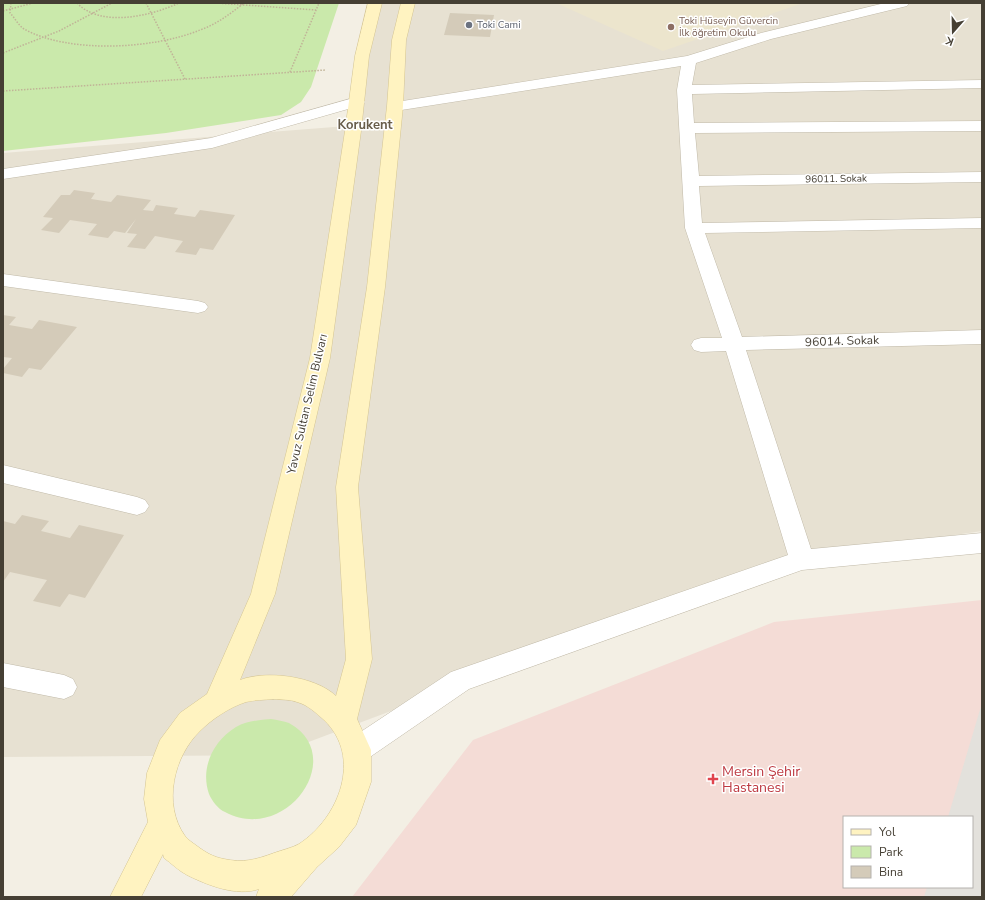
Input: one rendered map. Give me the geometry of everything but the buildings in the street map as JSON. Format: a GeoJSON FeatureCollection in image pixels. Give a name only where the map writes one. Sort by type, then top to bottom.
{"type":"FeatureCollection","features":[{"type":"Feature","properties":{"kind":"street","name":"Yavuz Sultan Selim Bulvarı"},"geometry":{"type":"LineString","coordinates":[[217,702],[262,594],[320,358],[357,102],[362,56],[375,3]]}},
{"type":"Feature","properties":{"kind":"street"},"geometry":{"type":"LineString","coordinates":[[343,720],[359,659],[347,486],[376,287],[395,106],[399,40],[408,3]]}},
{"type":"Feature","properties":{"kind":"street"},"geometry":{"type":"LineString","coordinates":[[395,106],[689,60],[766,36],[902,3]]}},
{"type":"Feature","properties":{"kind":"street"},"geometry":{"type":"LineString","coordinates":[[689,60],[684,90],[694,228],[734,344],[802,560]]}},
{"type":"Feature","properties":{"kind":"street"},"geometry":{"type":"LineString","coordinates":[[684,90],[982,84]]}},
{"type":"Feature","properties":{"kind":"street"},"geometry":{"type":"LineString","coordinates":[[3,174],[212,143],[357,102]]}},
{"type":"Feature","properties":{"kind":"street"},"geometry":{"type":"LineString","coordinates":[[687,128],[982,126]]}},
{"type":"Feature","properties":{"kind":"street","name":"96011. Sokak"},"geometry":{"type":"LineString","coordinates":[[691,181],[982,177]]}},
{"type":"Feature","properties":{"kind":"street"},"geometry":{"type":"LineString","coordinates":[[694,228],[982,223]]}},
{"type":"Feature","properties":{"kind":"street"},"geometry":{"type":"LineString","coordinates":[[3,280],[198,307]]}},
{"type":"Feature","properties":{"kind":"street","name":"96014. Sokak"},"geometry":{"type":"LineString","coordinates":[[701,345],[982,337]]}},
{"type":"Feature","properties":{"kind":"street"},"geometry":{"type":"LineString","coordinates":[[3,474],[136,506]]}},
{"type":"Feature","properties":{"kind":"street"},"geometry":{"type":"LineString","coordinates":[[357,750],[460,680],[727,585],[802,560],[982,543]]}},
{"type":"Feature","properties":{"kind":"street"},"geometry":{"type":"LineString","coordinates":[[3,675],[64,687]]}},
{"type":"Feature","properties":{"kind":"street"},"geometry":{"type":"LineString","coordinates":[[271,897],[308,856],[329,837],[346,815],[357,782],[357,750],[351,734],[343,720],[324,702],[300,690],[273,687],[245,690],[217,702],[190,722],[170,750],[161,774],[158,799],[163,823],[175,847],[196,864],[223,874],[252,876],[308,856]]}},
{"type":"Feature","properties":{"kind":"street"},"geometry":{"type":"LineString","coordinates":[[125,897],[163,823]]}},
{"type":"Feature","properties":{"kind":"path"},"geometry":{"type":"LineString","coordinates":[[11,3],[10,13],[23,28],[48,40],[84,46],[126,46],[166,40],[208,28],[237,11],[243,4]]}},
{"type":"Feature","properties":{"kind":"path"},"geometry":{"type":"LineString","coordinates":[[3,12],[33,3]]}},
{"type":"Feature","properties":{"kind":"path"},"geometry":{"type":"LineString","coordinates":[[77,3],[79,7],[95,14],[125,17],[163,11],[179,3]]}},
{"type":"Feature","properties":{"kind":"path"},"geometry":{"type":"LineString","coordinates":[[3,53],[44,38],[95,14],[112,3]]}},
{"type":"Feature","properties":{"kind":"path"},"geometry":{"type":"LineString","coordinates":[[116,3],[138,3]]}},
{"type":"Feature","properties":{"kind":"path"},"geometry":{"type":"LineString","coordinates":[[146,3],[185,79]]}},
{"type":"Feature","properties":{"kind":"path"},"geometry":{"type":"LineString","coordinates":[[216,3],[316,10]]}},
{"type":"Feature","properties":{"kind":"path"},"geometry":{"type":"LineString","coordinates":[[290,72],[319,3]]}},
{"type":"Feature","properties":{"kind":"path"},"geometry":{"type":"LineString","coordinates":[[3,91],[326,70]]}},
{"type":"Feature","properties":{"kind":"shaded area"},"geometry":{"type":"Polygon","coordinates":[[[372,3],[982,3],[982,531],[798,558],[274,755],[3,757],[3,153],[347,126],[372,3]]]}},
{"type":"Feature","properties":{"kind":"shaded area","name":"Toki Hüseyin Güvercin İlk öğretim Okulu"},"geometry":{"type":"Polygon","coordinates":[[[556,3],[803,3],[663,51],[556,3]]]}},
{"type":"Feature","properties":{"kind":"shaded area","name":"Mersin Şehir Hastanesi"},"geometry":{"type":"Polygon","coordinates":[[[982,600],[982,897],[352,897],[473,740],[774,622],[982,600]]]}},
{"type":"Feature","properties":{"kind":"shaded area"},"geometry":{"type":"Polygon","coordinates":[[[982,703],[982,897],[924,897],[927,888],[973,888],[973,816],[948,816],[982,703]]]}},
{"type":"Feature","properties":{"kind":"green space"},"geometry":{"type":"Polygon","coordinates":[[[3,3],[339,3],[311,87],[301,102],[281,115],[166,133],[3,151],[3,3]]]}},
{"type":"Feature","properties":{"kind":"green space"},"geometry":{"type":"Polygon","coordinates":[[[271,719],[289,723],[306,738],[313,755],[311,774],[302,792],[288,807],[269,817],[248,819],[225,812],[220,809],[209,794],[206,775],[210,756],[221,740],[236,727],[249,722],[271,719]]]}},
{"type":"Feature","properties":{"kind":"place","name":"Toki Cami"},"geometry":{"type":"Point","coordinates":[469,25]}},
{"type":"Feature","properties":{"kind":"place","name":"Toki Hüseyin Güvercin İlk öğretim Okulu"},"geometry":{"type":"Point","coordinates":[671,27]}},
{"type":"Feature","properties":{"kind":"place","name":"Mersin Şehir Hastanesi"},"geometry":{"type":"Point","coordinates":[713,779]}},
{"type":"Feature","properties":{"kind":"district","name":"Korukent"},"geometry":{"type":"Point","coordinates":[365,125]}}]}
